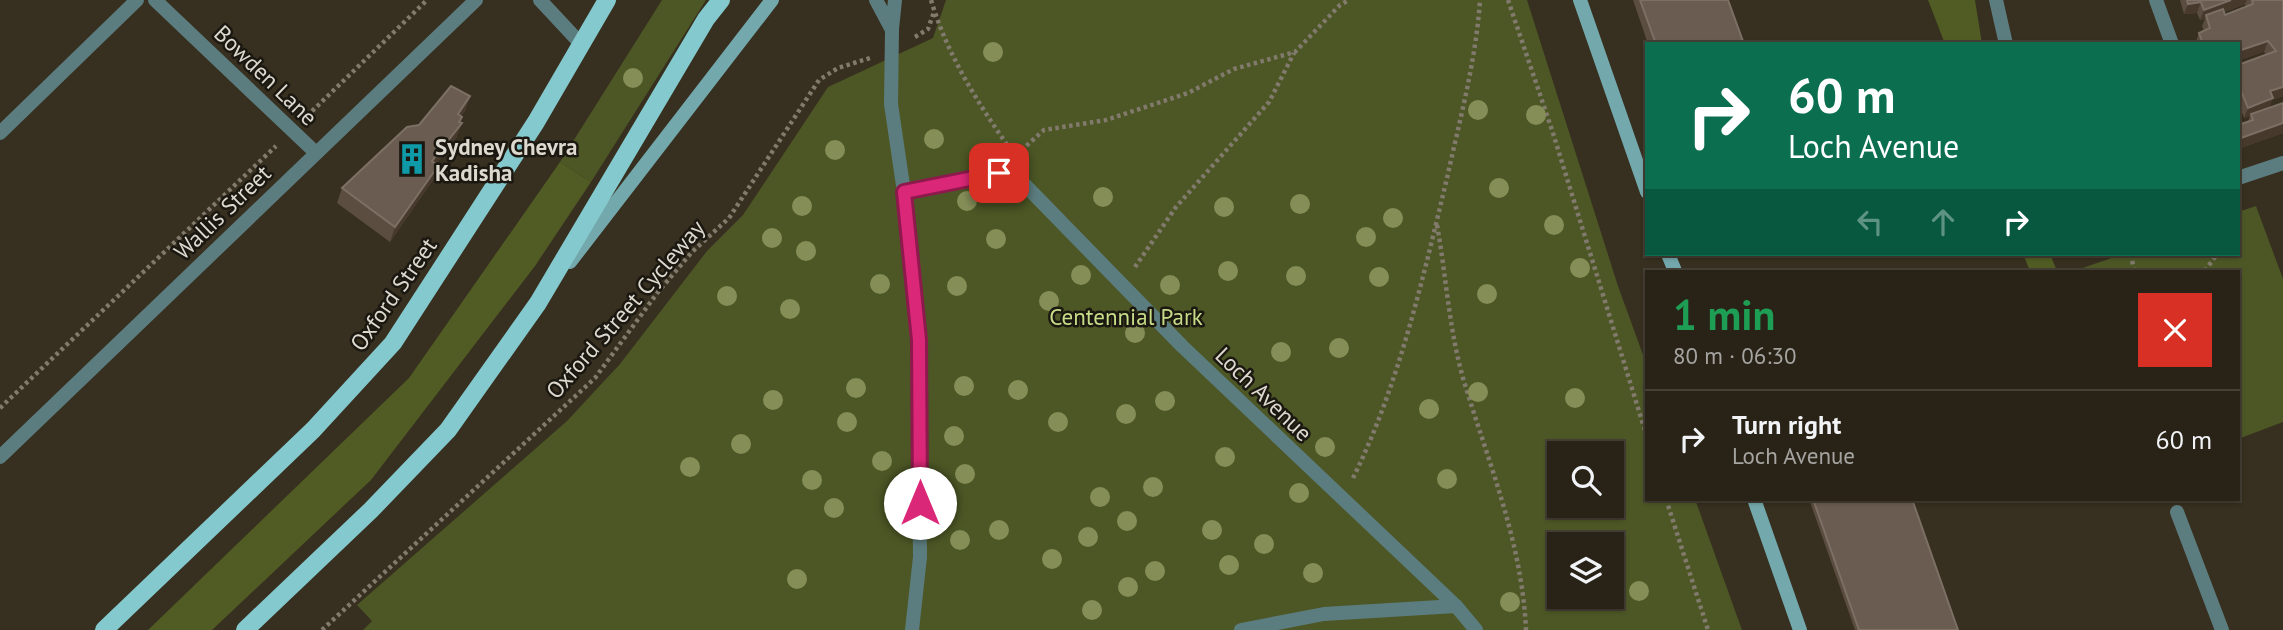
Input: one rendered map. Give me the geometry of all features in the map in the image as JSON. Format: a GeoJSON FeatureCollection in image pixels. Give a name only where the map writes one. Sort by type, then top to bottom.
{"type":"FeatureCollection","features":[{"type":"Feature","properties":{"kind":"main road","name":"Oxford Street"},"geometry":{"type":"LineString","coordinates":[[104,630],[313,430],[393,343],[536,122],[607,0]]}},
{"type":"Feature","properties":{"kind":"main road"},"geometry":{"type":"LineString","coordinates":[[538,303],[706,19],[721,0]]}},
{"type":"Feature","properties":{"kind":"main road"},"geometry":{"type":"LineString","coordinates":[[245,630],[371,510],[448,430],[538,303],[772,0]]}},
{"type":"Feature","properties":{"kind":"main road"},"geometry":{"type":"LineString","coordinates":[[1580,0],[1645,186]]}},
{"type":"Feature","properties":{"kind":"main road"},"geometry":{"type":"LineString","coordinates":[[1755,501],[1800,630]]}},
{"type":"Feature","properties":{"kind":"street"},"geometry":{"type":"LineString","coordinates":[[0,133],[137,0]]}},
{"type":"Feature","properties":{"kind":"street","name":"Bowden Lane"},"geometry":{"type":"LineString","coordinates":[[155,0],[316,153]]}},
{"type":"Feature","properties":{"kind":"street","name":"Wallis Street"},"geometry":{"type":"LineString","coordinates":[[0,457],[476,0]]}},
{"type":"Feature","properties":{"kind":"street"},"geometry":{"type":"LineString","coordinates":[[540,0],[581,44]]}},
{"type":"Feature","properties":{"kind":"street"},"geometry":{"type":"LineString","coordinates":[[876,0],[892,30]]}},
{"type":"Feature","properties":{"kind":"street"},"geometry":{"type":"LineString","coordinates":[[895,0],[891,104],[904,192],[919,340],[920,557],[912,630]]}},
{"type":"Feature","properties":{"kind":"street"},"geometry":{"type":"LineString","coordinates":[[1996,0],[2006,42]]}},
{"type":"Feature","properties":{"kind":"street"},"geometry":{"type":"LineString","coordinates":[[2156,0],[2171,42]]}},
{"type":"Feature","properties":{"kind":"street"},"geometry":{"type":"LineString","coordinates":[[2240,177],[2283,163]]}},
{"type":"Feature","properties":{"kind":"street","name":"Loch Avenue"},"geometry":{"type":"LineString","coordinates":[[904,192],[999,173],[1025,185],[1182,346],[1455,606],[1476,630]]}},
{"type":"Feature","properties":{"kind":"street"},"geometry":{"type":"LineString","coordinates":[[2177,512],[2222,630]]}},
{"type":"Feature","properties":{"kind":"street"},"geometry":{"type":"LineString","coordinates":[[1241,630],[1324,614],[1455,606]]}},
{"type":"Feature","properties":{"kind":"path","name":"Wallis Street"},"geometry":{"type":"LineString","coordinates":[[0,408],[427,0]]}},
{"type":"Feature","properties":{"kind":"path"},"geometry":{"type":"LineString","coordinates":[[931,0],[938,29],[970,92],[1014,156],[1044,131],[1106,120],[1188,93],[1234,69],[1295,52]]}},
{"type":"Feature","properties":{"kind":"path"},"geometry":{"type":"LineString","coordinates":[[1123,286],[1176,207],[1269,102],[1295,52],[1340,5],[1349,0]]}},
{"type":"Feature","properties":{"kind":"path"},"geometry":{"type":"LineString","coordinates":[[1342,499],[1368,447],[1397,362],[1436,221],[1478,37],[1480,0]]}},
{"type":"Feature","properties":{"kind":"path"},"geometry":{"type":"LineString","coordinates":[[1508,0],[1552,130],[1645,431]]}},
{"type":"Feature","properties":{"kind":"path"},"geometry":{"type":"LineString","coordinates":[[915,37],[928,29],[934,12]]}},
{"type":"Feature","properties":{"kind":"path","name":"Oxford Street Cycleway"},"geometry":{"type":"LineString","coordinates":[[323,630],[595,378],[658,292],[692,252],[729,218],[819,80],[838,68],[871,58]]}},
{"type":"Feature","properties":{"kind":"path"},"geometry":{"type":"LineString","coordinates":[[1436,221],[1462,375],[1504,500],[1525,593],[1526,630]]}},
{"type":"Feature","properties":{"kind":"path"},"geometry":{"type":"LineString","coordinates":[[1667,501],[1708,630]]}},
{"type":"Feature","properties":{"kind":"green space"},"geometry":{"type":"Polygon","coordinates":[[[662,0],[706,0],[591,182],[560,162],[662,0]]]}},
{"type":"Feature","properties":{"kind":"green space","name":"Centennial Park"},"geometry":{"type":"Polygon","coordinates":[[[946,0],[1527,0],[1618,286],[1645,360],[1645,501],[1696,501],[1742,630],[363,630],[372,621],[357,605],[567,421],[620,364],[707,251],[743,215],[828,87],[933,38],[946,0]]]}},
{"type":"Feature","properties":{"kind":"green space"},"geometry":{"type":"Polygon","coordinates":[[[1928,0],[1975,0],[1982,42],[1944,42],[1928,0]]]}},
{"type":"Feature","properties":{"kind":"green space"},"geometry":{"type":"Polygon","coordinates":[[[560,162],[591,182],[535,266],[371,480],[212,630],[148,630],[409,378],[560,162]]]}},
{"type":"Feature","properties":{"kind":"green space"},"geometry":{"type":"Polygon","coordinates":[[[2256,206],[2283,279],[2283,422],[2240,438],[2240,270],[2077,270],[2117,256],[2240,256],[2240,211],[2256,206]]]}},
{"type":"Feature","properties":{"kind":"green space"},"geometry":{"type":"Polygon","coordinates":[[[2024,256],[2051,256],[2057,270],[2030,270],[2024,256]]]}},
{"type":"Feature","properties":{"kind":"building"},"geometry":{"type":"Polygon","coordinates":[[[1640,0],[1728,0],[1743,42],[1655,42],[1640,0]]]}},
{"type":"Feature","properties":{"kind":"building"},"geometry":{"type":"Polygon","coordinates":[[[2187,0],[2231,0],[2204,10],[2201,2],[2188,4],[2187,0]]]}},
{"type":"Feature","properties":{"kind":"building"},"geometry":{"type":"Polygon","coordinates":[[[2252,0],[2283,0],[2283,87],[2270,91],[2273,98],[2248,108],[2240,88],[2240,64],[2276,51],[2268,41],[2240,50],[2240,42],[2202,42],[2199,33],[2210,28],[2206,15],[2223,9],[2225,15],[2253,4],[2252,0]]]}},
{"type":"Feature","properties":{"kind":"building","name":"Sydney Chevra Kadisha"},"geometry":{"type":"Polygon","coordinates":[[[451,86],[470,96],[458,114],[462,117],[459,122],[462,123],[432,161],[438,166],[395,227],[342,188],[407,127],[419,125],[451,86]]]}},
{"type":"Feature","properties":{"kind":"building"},"geometry":{"type":"Polygon","coordinates":[[[2283,103],[2283,123],[2240,138],[2240,124],[2253,120],[2251,114],[2283,103]]]}},
{"type":"Feature","properties":{"kind":"building"},"geometry":{"type":"Polygon","coordinates":[[[1814,501],[1913,501],[1958,630],[1859,630],[1814,501]]]}},
{"type":"Feature","properties":{"kind":"place","name":"Sydney Chevra Kadisha"},"geometry":{"type":"Point","coordinates":[412,159]}},
{"type":"Feature","properties":{"kind":"route"},"geometry":{"type":"LineString","coordinates":[[920,503],[919,340],[904,192],[999,173]]}}]}
